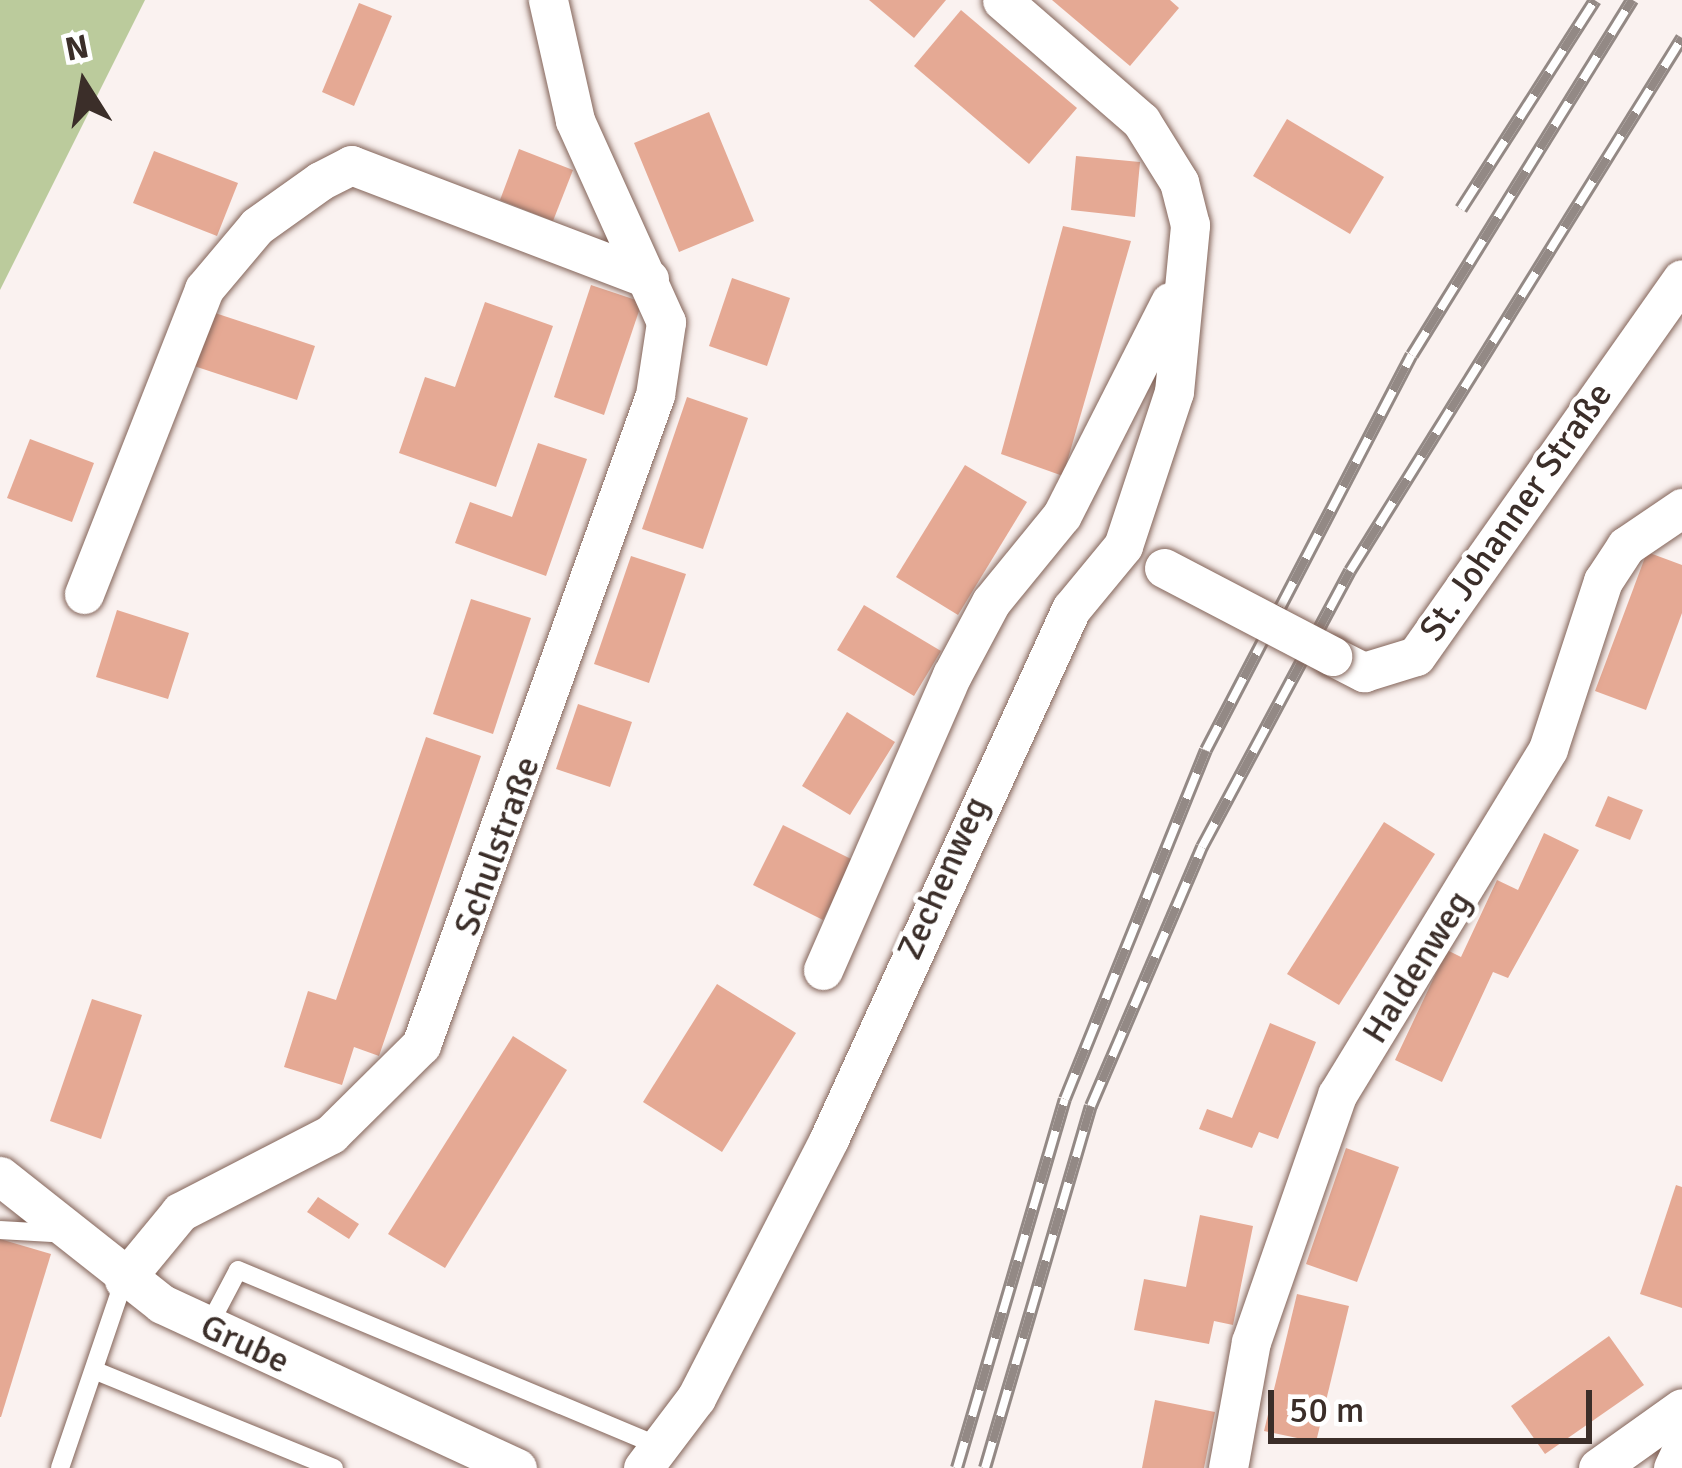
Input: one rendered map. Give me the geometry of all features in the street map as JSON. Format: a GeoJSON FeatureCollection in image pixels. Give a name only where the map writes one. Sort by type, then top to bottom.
{"type":"FeatureCollection","features":[{"type":"Feature","properties":{"kind":"street","name":"Schulstraße"},"geometry":{"type":"LineString","coordinates":[[124,1280],[180,1212],[331,1134],[422,1045],[655,395],[666,322],[575,120],[548,0]]}},
{"type":"Feature","properties":{"kind":"street","name":"Zechenweg"},"geometry":{"type":"LineString","coordinates":[[654,1458],[829,1139],[1023,702],[1071,609],[1123,546],[1174,392],[1190,225],[1178,182],[1141,121],[1002,0]]}},
{"type":"Feature","properties":{"kind":"street"},"geometry":{"type":"LineString","coordinates":[[84,594],[204,290],[257,226],[320,181],[350,165],[649,279]]}},
{"type":"Feature","properties":{"kind":"street","name":"Zechenweg"},"geometry":{"type":"LineString","coordinates":[[823,970],[952,675],[991,602],[1061,514],[1184,270]]}},
{"type":"Feature","properties":{"kind":"street","name":"St. Johanner Straße"},"geometry":{"type":"LineString","coordinates":[[1123,546],[1364,672],[1416,656],[1682,278]]}},
{"type":"Feature","properties":{"kind":"street","name":"Haldenweg"},"geometry":{"type":"LineString","coordinates":[[1228,1468],[1251,1342],[1337,1095],[1548,749],[1604,581],[1626,546],[1682,508]]}},
{"type":"Feature","properties":{"kind":"street","name":"Grube"},"geometry":{"type":"LineString","coordinates":[[0,1176],[124,1280],[208,1327],[517,1468]]}},
{"type":"Feature","properties":{"kind":"street"},"geometry":{"type":"LineString","coordinates":[[1598,1468],[1682,1408]]}},
{"type":"Feature","properties":{"kind":"street"},"geometry":{"type":"LineString","coordinates":[[1673,1468],[1682,1449]]}},
{"type":"Feature","properties":{"kind":"lane"},"geometry":{"type":"LineString","coordinates":[[0,1230],[69,1234]]}},
{"type":"Feature","properties":{"kind":"lane"},"geometry":{"type":"LineString","coordinates":[[208,1327],[238,1270],[654,1458]]}},
{"type":"Feature","properties":{"kind":"lane"},"geometry":{"type":"LineString","coordinates":[[60,1468],[124,1280]]}},
{"type":"Feature","properties":{"kind":"lane"},"geometry":{"type":"LineString","coordinates":[[96,1371],[334,1468]]}},
{"type":"Feature","properties":{"kind":"green space"},"geometry":{"type":"Polygon","coordinates":[[[0,0],[145,0],[0,290],[0,0]]]}},
{"type":"Feature","properties":{"kind":"building"},"geometry":{"type":"Polygon","coordinates":[[[869,0],[946,0],[914,38],[869,0]]]}},
{"type":"Feature","properties":{"kind":"building"},"geometry":{"type":"Polygon","coordinates":[[[1052,0],[1170,0],[1179,8],[1130,66],[1052,0]]]}},
{"type":"Feature","properties":{"kind":"building"},"geometry":{"type":"Polygon","coordinates":[[[359,3],[392,16],[354,106],[322,92],[359,3]]]}},
{"type":"Feature","properties":{"kind":"building"},"geometry":{"type":"Polygon","coordinates":[[[961,10],[1077,108],[1029,164],[914,66],[961,10]]]}},
{"type":"Feature","properties":{"kind":"building"},"geometry":{"type":"Polygon","coordinates":[[[709,112],[754,221],[679,252],[634,143],[709,112]]]}},
{"type":"Feature","properties":{"kind":"building"},"geometry":{"type":"Polygon","coordinates":[[[1287,119],[1384,177],[1350,234],[1253,176],[1287,119]]]}},
{"type":"Feature","properties":{"kind":"building"},"geometry":{"type":"Polygon","coordinates":[[[519,149],[573,170],[553,221],[500,200],[519,149]]]}},
{"type":"Feature","properties":{"kind":"building"},"geometry":{"type":"Polygon","coordinates":[[[154,151],[238,183],[217,236],[133,203],[154,151]]]}},
{"type":"Feature","properties":{"kind":"building"},"geometry":{"type":"Polygon","coordinates":[[[1076,156],[1140,162],[1135,217],[1071,210],[1076,156]]]}},
{"type":"Feature","properties":{"kind":"building"},"geometry":{"type":"Polygon","coordinates":[[[1063,226],[1131,241],[1063,476],[1001,454],[1063,226]]]}},
{"type":"Feature","properties":{"kind":"building"},"geometry":{"type":"Polygon","coordinates":[[[732,278],[790,298],[767,366],[709,346],[732,278]]]}},
{"type":"Feature","properties":{"kind":"building"},"geometry":{"type":"Polygon","coordinates":[[[591,285],[642,302],[604,415],[554,397],[591,285]]]}},
{"type":"Feature","properties":{"kind":"building"},"geometry":{"type":"Polygon","coordinates":[[[485,302],[553,326],[496,487],[399,453],[425,377],[455,387],[485,302]]]}},
{"type":"Feature","properties":{"kind":"building"},"geometry":{"type":"Polygon","coordinates":[[[212,312],[315,346],[297,400],[194,366],[212,312]]]}},
{"type":"Feature","properties":{"kind":"building"},"geometry":{"type":"Polygon","coordinates":[[[687,397],[748,418],[703,549],[642,529],[687,397]]]}},
{"type":"Feature","properties":{"kind":"building"},"geometry":{"type":"Polygon","coordinates":[[[30,439],[94,463],[72,522],[7,498],[30,439]]]}},
{"type":"Feature","properties":{"kind":"building"},"geometry":{"type":"Polygon","coordinates":[[[538,443],[587,459],[546,576],[455,543],[470,502],[512,517],[538,443]]]}},
{"type":"Feature","properties":{"kind":"building"},"geometry":{"type":"Polygon","coordinates":[[[965,465],[1027,502],[958,615],[896,577],[965,465]]]}},
{"type":"Feature","properties":{"kind":"building"},"geometry":{"type":"Polygon","coordinates":[[[1647,552],[1682,565],[1682,613],[1646,710],[1595,691],[1647,552]]]}},
{"type":"Feature","properties":{"kind":"building"},"geometry":{"type":"Polygon","coordinates":[[[631,556],[686,574],[649,683],[594,664],[631,556]]]}},
{"type":"Feature","properties":{"kind":"building"},"geometry":{"type":"Polygon","coordinates":[[[471,599],[531,618],[493,734],[433,714],[471,599]]]}},
{"type":"Feature","properties":{"kind":"building"},"geometry":{"type":"Polygon","coordinates":[[[864,605],[941,651],[914,696],[837,650],[864,605]]]}},
{"type":"Feature","properties":{"kind":"building"},"geometry":{"type":"Polygon","coordinates":[[[117,610],[189,633],[168,699],[96,677],[117,610]]]}},
{"type":"Feature","properties":{"kind":"building"},"geometry":{"type":"Polygon","coordinates":[[[578,704],[632,722],[610,787],[556,769],[578,704]]]}},
{"type":"Feature","properties":{"kind":"building"},"geometry":{"type":"Polygon","coordinates":[[[847,712],[895,742],[850,815],[802,786],[847,712]]]}},
{"type":"Feature","properties":{"kind":"building"},"geometry":{"type":"Polygon","coordinates":[[[426,737],[481,756],[379,1056],[354,1047],[342,1085],[284,1067],[308,991],[336,1000],[426,737]]]}},
{"type":"Feature","properties":{"kind":"building"},"geometry":{"type":"Polygon","coordinates":[[[1608,796],[1643,810],[1630,840],[1595,826],[1608,796]]]}},
{"type":"Feature","properties":{"kind":"building"},"geometry":{"type":"Polygon","coordinates":[[[1384,822],[1435,854],[1339,1005],[1287,974],[1384,822]]]}},
{"type":"Feature","properties":{"kind":"building"},"geometry":{"type":"Polygon","coordinates":[[[783,825],[853,860],[823,920],[753,885],[783,825]]]}},
{"type":"Feature","properties":{"kind":"building"},"geometry":{"type":"Polygon","coordinates":[[[1544,833],[1579,850],[1508,978],[1493,972],[1442,1082],[1395,1060],[1447,950],[1461,957],[1497,880],[1518,890],[1544,833]]]}},
{"type":"Feature","properties":{"kind":"building"},"geometry":{"type":"Polygon","coordinates":[[[717,984],[796,1033],[722,1152],[643,1102],[717,984]]]}},
{"type":"Feature","properties":{"kind":"building"},"geometry":{"type":"Polygon","coordinates":[[[92,999],[142,1015],[101,1139],[50,1121],[92,999]]]}},
{"type":"Feature","properties":{"kind":"building"},"geometry":{"type":"Polygon","coordinates":[[[1270,1023],[1316,1042],[1278,1139],[1259,1132],[1252,1148],[1199,1129],[1207,1109],[1232,1118],[1270,1023]]]}},
{"type":"Feature","properties":{"kind":"building"},"geometry":{"type":"Polygon","coordinates":[[[513,1036],[567,1070],[445,1268],[388,1234],[513,1036]]]}},
{"type":"Feature","properties":{"kind":"building"},"geometry":{"type":"Polygon","coordinates":[[[1346,1148],[1399,1167],[1357,1282],[1306,1264],[1346,1148]]]}},
{"type":"Feature","properties":{"kind":"building"},"geometry":{"type":"Polygon","coordinates":[[[1676,1185],[1682,1187],[1682,1308],[1640,1294],[1676,1185]]]}},
{"type":"Feature","properties":{"kind":"building"},"geometry":{"type":"Polygon","coordinates":[[[318,1197],[359,1224],[349,1239],[307,1212],[318,1197]]]}},
{"type":"Feature","properties":{"kind":"building"},"geometry":{"type":"Polygon","coordinates":[[[1200,1215],[1253,1226],[1233,1325],[1214,1321],[1209,1344],[1134,1330],[1144,1279],[1186,1287],[1200,1215]]]}},
{"type":"Feature","properties":{"kind":"building"},"geometry":{"type":"Polygon","coordinates":[[[0,1239],[51,1254],[1,1417],[0,1417],[0,1239]]]}},
{"type":"Feature","properties":{"kind":"building"},"geometry":{"type":"Polygon","coordinates":[[[1297,1294],[1349,1306],[1316,1442],[1264,1431],[1297,1294]]]}},
{"type":"Feature","properties":{"kind":"building"},"geometry":{"type":"Polygon","coordinates":[[[1609,1336],[1644,1385],[1545,1454],[1511,1406],[1609,1336]]]}},
{"type":"Feature","properties":{"kind":"building"},"geometry":{"type":"Polygon","coordinates":[[[1155,1400],[1215,1412],[1204,1468],[1142,1468],[1155,1400]]]}},
{"type":"Feature","properties":{"kind":"railway"},"geometry":{"type":"LineString","coordinates":[[1461,209],[1595,0]]}},
{"type":"Feature","properties":{"kind":"railway"},"geometry":{"type":"LineString","coordinates":[[957,1468],[1065,1099],[1206,750],[1412,355],[1632,0]]}},
{"type":"Feature","properties":{"kind":"railway"},"geometry":{"type":"LineString","coordinates":[[985,1468],[1091,1106],[1202,847],[1350,571],[1682,38]]}}]}
